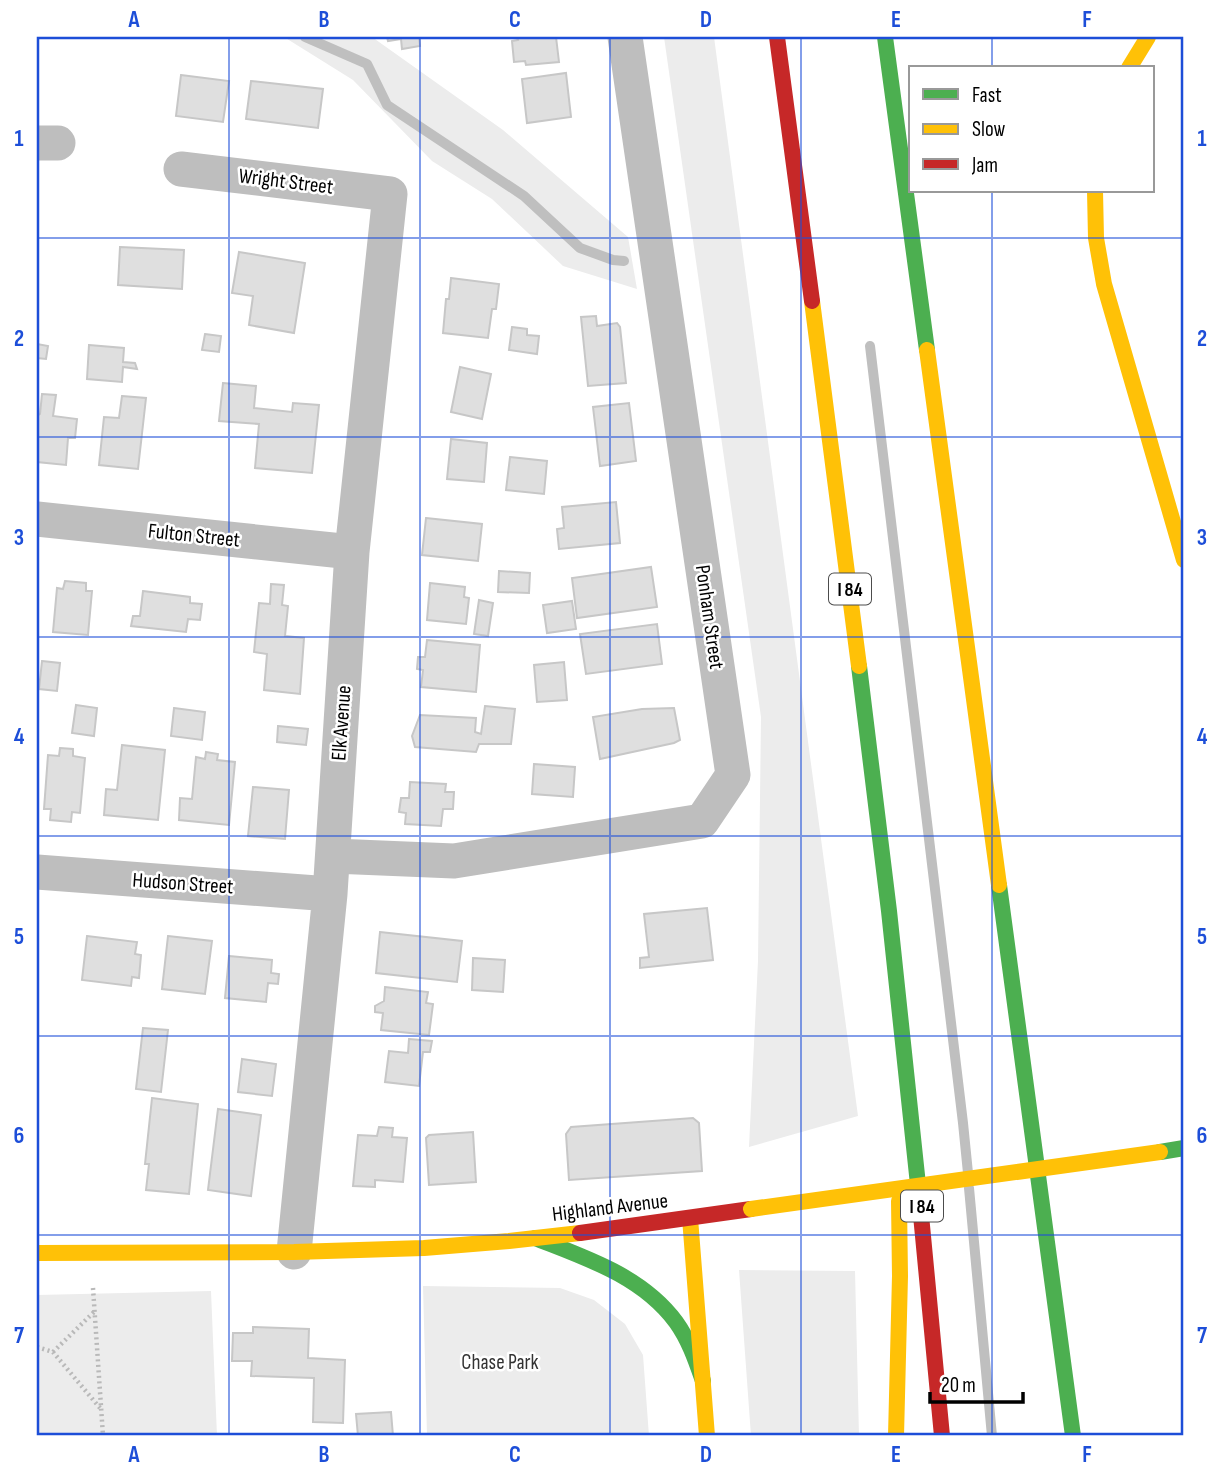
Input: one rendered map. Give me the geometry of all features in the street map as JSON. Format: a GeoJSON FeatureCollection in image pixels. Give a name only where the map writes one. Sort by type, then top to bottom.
{"type":"FeatureCollection","features":[{"type":"Feature","properties":{"kind":"main road"},"geometry":{"type":"LineString","coordinates":[[761,37],[799,203]]}},
{"type":"Feature","properties":{"kind":"main road","name":"I 84"},"geometry":{"type":"LineString","coordinates":[[777,37],[878,812],[928,1270],[942,1436]]}},
{"type":"Feature","properties":{"kind":"main road"},"geometry":{"type":"LineString","coordinates":[[885,37],[1073,1436]]}},
{"type":"Feature","properties":{"kind":"main road"},"geometry":{"type":"LineString","coordinates":[[1130,66],[1148,37]]}},
{"type":"Feature","properties":{"kind":"main road"},"geometry":{"type":"LineString","coordinates":[[921,192],[948,510]]}},
{"type":"Feature","properties":{"kind":"main road"},"geometry":{"type":"LineString","coordinates":[[1094,192],[1093,212],[1098,258],[1109,305],[1184,560]]}},
{"type":"Feature","properties":{"kind":"main road"},"geometry":{"type":"LineString","coordinates":[[896,1436],[900,1276],[897,975]]}},
{"type":"Feature","properties":{"kind":"main road"},"geometry":{"type":"LineString","coordinates":[[1014,997],[1071,1301]]}},
{"type":"Feature","properties":{"kind":"main road","name":"Highland Avenue"},"geometry":{"type":"LineString","coordinates":[[37,1253],[294,1252],[424,1248],[535,1238],[1184,1148]]}},
{"type":"Feature","properties":{"kind":"main road"},"geometry":{"type":"LineString","coordinates":[[690,1218],[708,1436]]}},
{"type":"Feature","properties":{"kind":"main road"},"geometry":{"type":"LineString","coordinates":[[535,1238],[622,1274],[648,1291],[678,1323],[690,1344],[703,1381]]}},
{"type":"Feature","properties":{"kind":"street","name":"Ponham Street"},"geometry":{"type":"LineString","coordinates":[[333,856],[454,861],[702,821],[733,775],[625,37]]}},
{"type":"Feature","properties":{"kind":"street","name":"Wright Street"},"geometry":{"type":"LineString","coordinates":[[181,169],[390,194]]}},
{"type":"Feature","properties":{"kind":"street","name":"Elk Avenue"},"geometry":{"type":"LineString","coordinates":[[294,1252],[330,894],[352,552],[390,194]]}},
{"type":"Feature","properties":{"kind":"street","name":"Fulton Street"},"geometry":{"type":"LineString","coordinates":[[37,519],[352,552]]}},
{"type":"Feature","properties":{"kind":"street","name":"Hudson Street"},"geometry":{"type":"LineString","coordinates":[[37,872],[330,894]]}},
{"type":"Feature","properties":{"kind":"path"},"geometry":{"type":"LineString","coordinates":[[93,1284],[103,1436]]}},
{"type":"Feature","properties":{"kind":"path"},"geometry":{"type":"LineString","coordinates":[[53,1352],[95,1311]]}},
{"type":"Feature","properties":{"kind":"path"},"geometry":{"type":"LineString","coordinates":[[37,1347],[53,1352],[102,1409]]}},
{"type":"Feature","properties":{"kind":"green space"},"geometry":{"type":"Polygon","coordinates":[[[284,37],[372,37],[503,130],[628,237],[637,289],[563,266],[492,199],[432,161],[353,80],[284,37]]]}},
{"type":"Feature","properties":{"kind":"green space"},"geometry":{"type":"Polygon","coordinates":[[[664,37],[714,37],[858,1116],[749,1147],[758,961],[761,717],[664,37]]]}},
{"type":"Feature","properties":{"kind":"green space"},"geometry":{"type":"Polygon","coordinates":[[[739,1270],[855,1271],[859,1436],[751,1436],[739,1270]]]}},
{"type":"Feature","properties":{"kind":"green space","name":"Chase Park"},"geometry":{"type":"Polygon","coordinates":[[[423,1286],[560,1288],[594,1300],[625,1324],[643,1355],[649,1436],[427,1436],[423,1286]]]}},
{"type":"Feature","properties":{"kind":"green space"},"geometry":{"type":"Polygon","coordinates":[[[211,1291],[217,1436],[37,1436],[37,1295],[211,1291]]]}},
{"type":"Feature","properties":{"kind":"building"},"geometry":{"type":"Polygon","coordinates":[[[387,37],[419,37],[420,46],[402,49],[401,39],[388,41],[387,37]]]}},
{"type":"Feature","properties":{"kind":"building"},"geometry":{"type":"Polygon","coordinates":[[[517,37],[556,37],[559,62],[526,65],[525,61],[514,62],[512,41],[518,40],[517,37]]]}},
{"type":"Feature","properties":{"kind":"building"},"geometry":{"type":"Polygon","coordinates":[[[566,73],[571,117],[527,123],[522,79],[566,73]]]}},
{"type":"Feature","properties":{"kind":"building"},"geometry":{"type":"Polygon","coordinates":[[[181,75],[229,81],[223,122],[176,116],[181,75]]]}},
{"type":"Feature","properties":{"kind":"building"},"geometry":{"type":"Polygon","coordinates":[[[251,81],[323,89],[318,128],[246,119],[251,81]]]}},
{"type":"Feature","properties":{"kind":"building"},"geometry":{"type":"Polygon","coordinates":[[[120,247],[184,250],[182,289],[118,285],[120,247]]]}},
{"type":"Feature","properties":{"kind":"building"},"geometry":{"type":"Polygon","coordinates":[[[239,252],[305,263],[294,333],[249,325],[253,296],[232,293],[239,252]]]}},
{"type":"Feature","properties":{"kind":"building"},"geometry":{"type":"Polygon","coordinates":[[[451,278],[499,284],[488,338],[443,333],[451,278]]]}},
{"type":"Feature","properties":{"kind":"building"},"geometry":{"type":"Polygon","coordinates":[[[596,316],[597,326],[617,323],[620,327],[626,383],[588,386],[581,317],[596,316]]]}},
{"type":"Feature","properties":{"kind":"building"},"geometry":{"type":"Polygon","coordinates":[[[512,327],[527,329],[527,335],[539,336],[537,354],[509,350],[512,327]]]}},
{"type":"Feature","properties":{"kind":"building"},"geometry":{"type":"Polygon","coordinates":[[[205,334],[221,336],[219,352],[202,350],[205,334]]]}},
{"type":"Feature","properties":{"kind":"building"},"geometry":{"type":"Polygon","coordinates":[[[37,344],[48,346],[46,359],[37,358],[37,344]]]}},
{"type":"Feature","properties":{"kind":"building"},"geometry":{"type":"Polygon","coordinates":[[[89,345],[124,348],[123,362],[135,363],[137,369],[123,367],[122,382],[87,379],[89,345]]]}},
{"type":"Feature","properties":{"kind":"building"},"geometry":{"type":"Polygon","coordinates":[[[460,367],[491,374],[482,419],[451,412],[460,367]]]}},
{"type":"Feature","properties":{"kind":"building"},"geometry":{"type":"Polygon","coordinates":[[[223,383],[256,386],[254,408],[292,412],[293,403],[319,405],[312,473],[255,468],[259,424],[219,421],[223,383]]]}},
{"type":"Feature","properties":{"kind":"building"},"geometry":{"type":"Polygon","coordinates":[[[42,394],[56,395],[53,416],[77,419],[75,438],[68,438],[66,465],[37,462],[37,416],[40,414],[42,394]]]}},
{"type":"Feature","properties":{"kind":"building"},"geometry":{"type":"Polygon","coordinates":[[[122,396],[146,398],[138,469],[99,465],[104,417],[119,418],[122,396]]]}},
{"type":"Feature","properties":{"kind":"building"},"geometry":{"type":"Polygon","coordinates":[[[629,403],[636,461],[600,466],[593,407],[629,403]]]}},
{"type":"Feature","properties":{"kind":"building"},"geometry":{"type":"Polygon","coordinates":[[[451,439],[487,443],[484,482],[447,479],[451,439]]]}},
{"type":"Feature","properties":{"kind":"building"},"geometry":{"type":"Polygon","coordinates":[[[510,457],[547,461],[544,494],[506,490],[510,457]]]}},
{"type":"Feature","properties":{"kind":"building"},"geometry":{"type":"Polygon","coordinates":[[[616,502],[620,543],[559,549],[557,529],[564,528],[562,507],[616,502]]]}},
{"type":"Feature","properties":{"kind":"building"},"geometry":{"type":"Polygon","coordinates":[[[426,518],[482,524],[478,561],[422,555],[426,518]]]}},
{"type":"Feature","properties":{"kind":"building"},"geometry":{"type":"Polygon","coordinates":[[[651,567],[657,607],[577,618],[572,578],[651,567]]]}},
{"type":"Feature","properties":{"kind":"building"},"geometry":{"type":"Polygon","coordinates":[[[499,571],[530,573],[529,593],[498,592],[499,571]]]}},
{"type":"Feature","properties":{"kind":"building"},"geometry":{"type":"Polygon","coordinates":[[[65,581],[86,583],[86,591],[92,591],[88,635],[53,632],[57,588],[63,589],[65,581]]]}},
{"type":"Feature","properties":{"kind":"building"},"geometry":{"type":"Polygon","coordinates":[[[430,583],[465,587],[464,597],[469,598],[466,624],[427,620],[430,583]]]}},
{"type":"Feature","properties":{"kind":"building"},"geometry":{"type":"Polygon","coordinates":[[[271,584],[284,585],[282,605],[288,606],[285,636],[304,638],[300,694],[264,690],[267,654],[254,652],[259,603],[270,604],[271,584]]]}},
{"type":"Feature","properties":{"kind":"building"},"geometry":{"type":"Polygon","coordinates":[[[143,591],[190,597],[190,603],[202,604],[200,620],[188,619],[186,632],[131,626],[133,616],[140,616],[143,591]]]}},
{"type":"Feature","properties":{"kind":"building"},"geometry":{"type":"Polygon","coordinates":[[[479,600],[493,603],[488,636],[474,634],[479,600]]]}},
{"type":"Feature","properties":{"kind":"building"},"geometry":{"type":"Polygon","coordinates":[[[572,601],[576,629],[547,633],[543,605],[572,601]]]}},
{"type":"Feature","properties":{"kind":"building"},"geometry":{"type":"Polygon","coordinates":[[[657,624],[662,664],[586,674],[580,634],[657,624]]]}},
{"type":"Feature","properties":{"kind":"building"},"geometry":{"type":"Polygon","coordinates":[[[427,640],[480,645],[476,692],[421,687],[423,670],[417,669],[418,657],[425,657],[427,640]]]}},
{"type":"Feature","properties":{"kind":"building"},"geometry":{"type":"Polygon","coordinates":[[[42,661],[60,663],[57,691],[39,689],[42,661]]]}},
{"type":"Feature","properties":{"kind":"building"},"geometry":{"type":"Polygon","coordinates":[[[564,662],[567,700],[537,702],[534,665],[564,662]]]}},
{"type":"Feature","properties":{"kind":"building"},"geometry":{"type":"Polygon","coordinates":[[[76,705],[97,708],[94,736],[72,733],[76,705]]]}},
{"type":"Feature","properties":{"kind":"building"},"geometry":{"type":"Polygon","coordinates":[[[485,706],[515,709],[511,744],[479,744],[476,752],[415,747],[412,736],[420,715],[476,718],[475,732],[481,734],[485,706]]]}},
{"type":"Feature","properties":{"kind":"building"},"geometry":{"type":"Polygon","coordinates":[[[174,708],[205,712],[202,740],[171,736],[174,708]]]}},
{"type":"Feature","properties":{"kind":"building"},"geometry":{"type":"Polygon","coordinates":[[[674,708],[680,740],[600,759],[593,717],[642,709],[674,708]]]}},
{"type":"Feature","properties":{"kind":"building"},"geometry":{"type":"Polygon","coordinates":[[[278,726],[308,729],[306,745],[277,742],[278,726]]]}},
{"type":"Feature","properties":{"kind":"building"},"geometry":{"type":"Polygon","coordinates":[[[122,745],[165,750],[158,820],[104,815],[106,789],[117,790],[122,745]]]}},
{"type":"Feature","properties":{"kind":"building"},"geometry":{"type":"Polygon","coordinates":[[[60,748],[73,749],[73,756],[85,758],[80,813],[72,812],[71,822],[50,820],[51,809],[44,809],[48,755],[59,756],[60,748]]]}},
{"type":"Feature","properties":{"kind":"building"},"geometry":{"type":"Polygon","coordinates":[[[206,752],[218,754],[217,760],[235,762],[229,825],[179,820],[180,798],[192,799],[196,757],[205,759],[206,752]]]}},
{"type":"Feature","properties":{"kind":"building"},"geometry":{"type":"Polygon","coordinates":[[[534,764],[575,767],[573,797],[532,794],[534,764]]]}},
{"type":"Feature","properties":{"kind":"building"},"geometry":{"type":"Polygon","coordinates":[[[410,782],[446,784],[445,792],[454,792],[453,809],[443,809],[441,826],[405,824],[406,813],[399,812],[401,798],[409,798],[410,782]]]}},
{"type":"Feature","properties":{"kind":"building"},"geometry":{"type":"Polygon","coordinates":[[[253,787],[289,790],[285,839],[248,836],[253,787]]]}},
{"type":"Feature","properties":{"kind":"building"},"geometry":{"type":"Polygon","coordinates":[[[707,908],[713,960],[640,968],[640,958],[649,957],[644,914],[707,908]]]}},
{"type":"Feature","properties":{"kind":"building"},"geometry":{"type":"Polygon","coordinates":[[[380,932],[462,941],[457,982],[376,973],[380,932]]]}},
{"type":"Feature","properties":{"kind":"building"},"geometry":{"type":"Polygon","coordinates":[[[87,936],[137,942],[135,954],[141,955],[139,978],[132,977],[131,986],[82,980],[87,936]]]}},
{"type":"Feature","properties":{"kind":"building"},"geometry":{"type":"Polygon","coordinates":[[[168,936],[212,941],[205,994],[162,989],[168,936]]]}},
{"type":"Feature","properties":{"kind":"building"},"geometry":{"type":"Polygon","coordinates":[[[229,956],[272,960],[271,973],[279,974],[278,984],[268,983],[266,1002],[225,998],[229,956]]]}},
{"type":"Feature","properties":{"kind":"building"},"geometry":{"type":"Polygon","coordinates":[[[473,958],[505,960],[503,992],[472,990],[473,958]]]}},
{"type":"Feature","properties":{"kind":"building"},"geometry":{"type":"Polygon","coordinates":[[[385,987],[428,992],[426,1003],[433,1004],[429,1035],[381,1030],[383,1013],[375,1012],[375,1006],[384,1001],[385,987]]]}},
{"type":"Feature","properties":{"kind":"building"},"geometry":{"type":"Polygon","coordinates":[[[143,1028],[168,1030],[161,1092],[136,1089],[143,1028]]]}},
{"type":"Feature","properties":{"kind":"building"},"geometry":{"type":"Polygon","coordinates":[[[409,1039],[432,1041],[430,1052],[423,1052],[419,1086],[385,1082],[389,1051],[408,1053],[409,1039]]]}},
{"type":"Feature","properties":{"kind":"building"},"geometry":{"type":"Polygon","coordinates":[[[242,1059],[276,1064],[272,1096],[238,1092],[242,1059]]]}},
{"type":"Feature","properties":{"kind":"building"},"geometry":{"type":"Polygon","coordinates":[[[152,1098],[198,1104],[189,1194],[146,1190],[149,1164],[145,1164],[152,1098]]]}},
{"type":"Feature","properties":{"kind":"building"},"geometry":{"type":"Polygon","coordinates":[[[218,1109],[261,1115],[251,1196],[208,1190],[218,1109]]]}},
{"type":"Feature","properties":{"kind":"building"},"geometry":{"type":"Polygon","coordinates":[[[693,1118],[699,1123],[702,1171],[569,1180],[566,1134],[571,1127],[693,1118]]]}},
{"type":"Feature","properties":{"kind":"building"},"geometry":{"type":"Polygon","coordinates":[[[379,1127],[393,1128],[392,1137],[407,1138],[403,1182],[375,1180],[375,1187],[353,1186],[358,1135],[377,1136],[379,1127]]]}},
{"type":"Feature","properties":{"kind":"building"},"geometry":{"type":"Polygon","coordinates":[[[473,1132],[476,1182],[429,1185],[426,1138],[429,1135],[473,1132]]]}},
{"type":"Feature","properties":{"kind":"building"},"geometry":{"type":"Polygon","coordinates":[[[253,1327],[309,1329],[308,1358],[345,1360],[343,1423],[313,1422],[314,1378],[251,1376],[252,1361],[232,1361],[233,1333],[253,1333],[253,1327]]]}},
{"type":"Feature","properties":{"kind":"building"},"geometry":{"type":"Polygon","coordinates":[[[391,1412],[393,1436],[358,1436],[356,1414],[391,1412]]]}},
{"type":"Feature","properties":{"kind":"waterway"},"geometry":{"type":"LineString","coordinates":[[305,37],[367,64],[387,105],[524,196],[580,248],[613,260],[624,261]]}},
{"type":"Feature","properties":{"kind":"waterway"},"geometry":{"type":"LineString","coordinates":[[870,346],[968,1173]]}},
{"type":"Feature","properties":{"kind":"waterway"},"geometry":{"type":"LineString","coordinates":[[969,1188],[992,1436]]}},
{"type":"Feature","properties":{"kind":"traffic: fast"},"geometry":{"type":"LineString","coordinates":[[885,37],[927,350]]}},
{"type":"Feature","properties":{"kind":"traffic: fast"},"geometry":{"type":"LineString","coordinates":[[859,666],[889,911],[919,1194]]}},
{"type":"Feature","properties":{"kind":"traffic: fast"},"geometry":{"type":"LineString","coordinates":[[999,885],[1073,1436]]}},
{"type":"Feature","properties":{"kind":"traffic: fast"},"geometry":{"type":"LineString","coordinates":[[1160,1152],[1184,1148]]}},
{"type":"Feature","properties":{"kind":"traffic: fast"},"geometry":{"type":"LineString","coordinates":[[535,1238],[612,1270],[647,1292],[681,1329],[703,1381]]}},
{"type":"Feature","properties":{"kind":"traffic: slow"},"geometry":{"type":"LineString","coordinates":[[1130,66],[1148,37]]}},
{"type":"Feature","properties":{"kind":"traffic: slow"},"geometry":{"type":"LineString","coordinates":[[1095,192],[1096,238],[1104,284],[1184,560]]}},
{"type":"Feature","properties":{"kind":"traffic: slow"},"geometry":{"type":"LineString","coordinates":[[812,301],[859,666]]}},
{"type":"Feature","properties":{"kind":"traffic: slow"},"geometry":{"type":"LineString","coordinates":[[927,350],[999,885]]}},
{"type":"Feature","properties":{"kind":"traffic: slow"},"geometry":{"type":"LineString","coordinates":[[751,1209],[1160,1152]]}},
{"type":"Feature","properties":{"kind":"traffic: slow"},"geometry":{"type":"LineString","coordinates":[[896,1436],[899,1201]]}},
{"type":"Feature","properties":{"kind":"traffic: slow"},"geometry":{"type":"LineString","coordinates":[[690,1218],[707,1436]]}},
{"type":"Feature","properties":{"kind":"traffic: slow"},"geometry":{"type":"LineString","coordinates":[[37,1253],[294,1252],[424,1248],[580,1233]]}},
{"type":"Feature","properties":{"kind":"traffic: jam"},"geometry":{"type":"LineString","coordinates":[[777,37],[812,301]]}},
{"type":"Feature","properties":{"kind":"traffic: jam"},"geometry":{"type":"LineString","coordinates":[[919,1194],[942,1436]]}},
{"type":"Feature","properties":{"kind":"traffic: jam"},"geometry":{"type":"LineString","coordinates":[[580,1233],[751,1209]]}}]}
